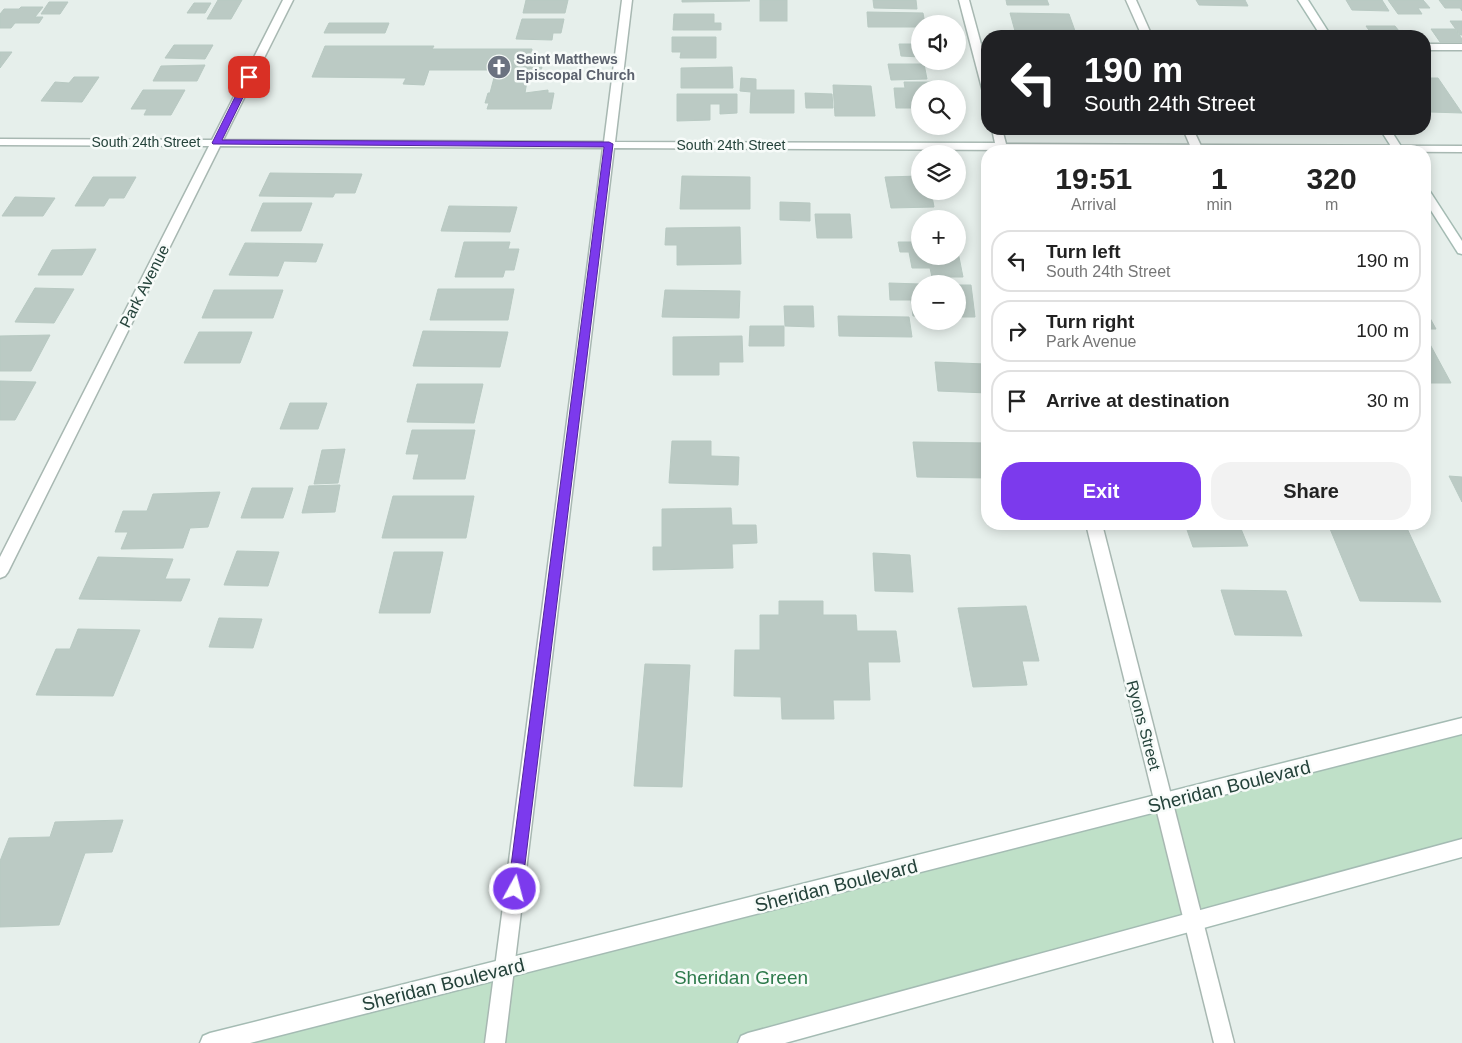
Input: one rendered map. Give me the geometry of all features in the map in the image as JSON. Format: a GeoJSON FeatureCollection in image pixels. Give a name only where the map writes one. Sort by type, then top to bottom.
{"type":"FeatureCollection","features":[{"type":"Feature","properties":{"kind":"street","name":"Park Avenue"},"geometry":{"type":"LineString","coordinates":[[0,572],[288,0]]}},
{"type":"Feature","properties":{"kind":"street"},"geometry":{"type":"LineString","coordinates":[[495,1043],[627,0]]}},
{"type":"Feature","properties":{"kind":"street"},"geometry":{"type":"LineString","coordinates":[[964,0],[981,65]]}},
{"type":"Feature","properties":{"kind":"street"},"geometry":{"type":"LineString","coordinates":[[1131,0],[1144,30]]}},
{"type":"Feature","properties":{"kind":"street"},"geometry":{"type":"LineString","coordinates":[[1303,0],[1322,30]]}},
{"type":"Feature","properties":{"kind":"street"},"geometry":{"type":"LineString","coordinates":[[1431,47],[1462,48]]}},
{"type":"Feature","properties":{"kind":"street","name":"South 24th Street"},"geometry":{"type":"LineString","coordinates":[[0,142],[609,144],[981,149]]}},
{"type":"Feature","properties":{"kind":"street","name":"South 24th Street"},"geometry":{"type":"LineString","coordinates":[[1431,149],[1462,149]]}},
{"type":"Feature","properties":{"kind":"street"},"geometry":{"type":"LineString","coordinates":[[1431,201],[1462,250]]}},
{"type":"Feature","properties":{"kind":"street","name":"Ryons Street"},"geometry":{"type":"LineString","coordinates":[[1095,530],[1224,1043]]}},
{"type":"Feature","properties":{"kind":"street","name":"Sheridan Boulevard"},"geometry":{"type":"LineString","coordinates":[[210,1043],[1462,726]]}},
{"type":"Feature","properties":{"kind":"street"},"geometry":{"type":"LineString","coordinates":[[748,1043],[1462,848]]}},
{"type":"Feature","properties":{"kind":"green space","name":"Sheridan Green"},"geometry":{"type":"Polygon","coordinates":[[[1462,726],[1462,848],[748,1043],[210,1043],[1462,726]]]}},
{"type":"Feature","properties":{"kind":"building"},"geometry":{"type":"Polygon","coordinates":[[[218,0],[242,0],[231,19],[207,19],[218,0]]]}},
{"type":"Feature","properties":{"kind":"building"},"geometry":{"type":"Polygon","coordinates":[[[526,0],[568,0],[565,13],[523,13],[526,0]]]}},
{"type":"Feature","properties":{"kind":"building"},"geometry":{"type":"Polygon","coordinates":[[[682,0],[749,0],[750,1],[682,2],[682,0]]]}},
{"type":"Feature","properties":{"kind":"building"},"geometry":{"type":"Polygon","coordinates":[[[760,0],[787,0],[787,21],[760,21],[760,0]]]}},
{"type":"Feature","properties":{"kind":"building"},"geometry":{"type":"Polygon","coordinates":[[[873,0],[916,0],[917,9],[874,8],[873,0]]]}},
{"type":"Feature","properties":{"kind":"building"},"geometry":{"type":"Polygon","coordinates":[[[1006,0],[1047,0],[1049,5],[1007,5],[1006,0]]]}},
{"type":"Feature","properties":{"kind":"building"},"geometry":{"type":"Polygon","coordinates":[[[1196,0],[1245,0],[1248,6],[1199,5],[1196,0]]]}},
{"type":"Feature","properties":{"kind":"building"},"geometry":{"type":"Polygon","coordinates":[[[1346,0],[1382,0],[1389,11],[1352,10],[1346,0]]]}},
{"type":"Feature","properties":{"kind":"building"},"geometry":{"type":"Polygon","coordinates":[[[1388,0],[1423,0],[1430,8],[1418,8],[1422,14],[1398,14],[1388,0]]]}},
{"type":"Feature","properties":{"kind":"building"},"geometry":{"type":"Polygon","coordinates":[[[1439,0],[1462,0],[1462,11],[1460,8],[1445,8],[1439,0]]]}},
{"type":"Feature","properties":{"kind":"building"},"geometry":{"type":"Polygon","coordinates":[[[49,2],[68,2],[60,14],[41,14],[49,2]]]}},
{"type":"Feature","properties":{"kind":"building"},"geometry":{"type":"Polygon","coordinates":[[[194,3],[211,3],[205,13],[187,13],[194,3]]]}},
{"type":"Feature","properties":{"kind":"building"},"geometry":{"type":"Polygon","coordinates":[[[21,7],[43,7],[35,17],[43,17],[39,23],[15,23],[11,28],[0,28],[0,14],[4,9],[19,9],[21,7]]]}},
{"type":"Feature","properties":{"kind":"building"},"geometry":{"type":"Polygon","coordinates":[[[867,12],[923,13],[923,15],[911,15],[911,27],[868,27],[867,12]]]}},
{"type":"Feature","properties":{"kind":"building"},"geometry":{"type":"Polygon","coordinates":[[[1010,13],[1069,14],[1075,30],[1015,30],[1010,13]]]}},
{"type":"Feature","properties":{"kind":"building"},"geometry":{"type":"Polygon","coordinates":[[[674,14],[714,14],[714,23],[721,23],[721,30],[673,30],[674,14]]]}},
{"type":"Feature","properties":{"kind":"building"},"geometry":{"type":"Polygon","coordinates":[[[522,19],[564,19],[561,33],[553,33],[552,40],[516,39],[522,19]]]}},
{"type":"Feature","properties":{"kind":"building"},"geometry":{"type":"Polygon","coordinates":[[[1450,21],[1462,21],[1462,35],[1460,35],[1450,21]]]}},
{"type":"Feature","properties":{"kind":"building"},"geometry":{"type":"Polygon","coordinates":[[[329,23],[389,23],[385,33],[324,33],[329,23]]]}},
{"type":"Feature","properties":{"kind":"building"},"geometry":{"type":"Polygon","coordinates":[[[1366,26],[1395,26],[1398,30],[1369,30],[1366,26]]]}},
{"type":"Feature","properties":{"kind":"building"},"geometry":{"type":"Polygon","coordinates":[[[1431,29],[1455,29],[1462,42],[1440,42],[1431,29]]]}},
{"type":"Feature","properties":{"kind":"building"},"geometry":{"type":"Polygon","coordinates":[[[672,37],[716,37],[716,58],[680,58],[681,52],[672,52],[672,37]]]}},
{"type":"Feature","properties":{"kind":"building"},"geometry":{"type":"Polygon","coordinates":[[[899,44],[911,44],[911,57],[901,56],[899,44]]]}},
{"type":"Feature","properties":{"kind":"building"},"geometry":{"type":"Polygon","coordinates":[[[174,45],[213,45],[205,59],[165,58],[174,45]]]}},
{"type":"Feature","properties":{"kind":"building","name":"Saint Matthews Episcopal Church"},"geometry":{"type":"Polygon","coordinates":[[[325,46],[434,46],[432,49],[532,49],[531,56],[539,56],[537,67],[542,67],[540,75],[528,75],[525,93],[548,90],[548,93],[554,93],[551,109],[487,109],[489,103],[485,103],[488,93],[490,93],[496,70],[429,70],[424,85],[403,84],[406,78],[312,77],[325,46]]]}},
{"type":"Feature","properties":{"kind":"building"},"geometry":{"type":"Polygon","coordinates":[[[0,52],[12,52],[0,68],[0,52]]]}},
{"type":"Feature","properties":{"kind":"building"},"geometry":{"type":"Polygon","coordinates":[[[888,64],[911,64],[911,70],[925,70],[927,79],[891,80],[888,64]]]}},
{"type":"Feature","properties":{"kind":"building"},"geometry":{"type":"Polygon","coordinates":[[[205,65],[197,81],[153,81],[161,66],[205,65]]]}},
{"type":"Feature","properties":{"kind":"building"},"geometry":{"type":"Polygon","coordinates":[[[732,67],[733,88],[681,88],[681,68],[732,67]]]}},
{"type":"Feature","properties":{"kind":"building"},"geometry":{"type":"Polygon","coordinates":[[[74,77],[99,77],[82,102],[41,101],[55,82],[69,83],[74,77]]]}},
{"type":"Feature","properties":{"kind":"building"},"geometry":{"type":"Polygon","coordinates":[[[741,78],[756,79],[756,90],[794,90],[794,113],[750,113],[751,92],[740,91],[741,78]]]}},
{"type":"Feature","properties":{"kind":"building"},"geometry":{"type":"Polygon","coordinates":[[[1431,78],[1438,78],[1462,113],[1431,112],[1431,78]]]}},
{"type":"Feature","properties":{"kind":"building"},"geometry":{"type":"Polygon","coordinates":[[[904,82],[911,82],[911,108],[896,108],[894,88],[905,88],[904,82]]]}},
{"type":"Feature","properties":{"kind":"building"},"geometry":{"type":"Polygon","coordinates":[[[833,85],[871,86],[875,116],[835,116],[833,85]]]}},
{"type":"Feature","properties":{"kind":"building"},"geometry":{"type":"Polygon","coordinates":[[[143,90],[185,90],[171,115],[144,115],[147,109],[131,109],[143,90]]]}},
{"type":"Feature","properties":{"kind":"building"},"geometry":{"type":"Polygon","coordinates":[[[805,93],[832,94],[833,108],[806,108],[805,93]]]}},
{"type":"Feature","properties":{"kind":"building"},"geometry":{"type":"Polygon","coordinates":[[[677,94],[737,94],[737,113],[720,114],[720,104],[710,104],[710,120],[677,121],[677,94]]]}},
{"type":"Feature","properties":{"kind":"building"},"geometry":{"type":"Polygon","coordinates":[[[270,173],[362,174],[355,193],[335,193],[333,197],[259,196],[270,173]]]}},
{"type":"Feature","properties":{"kind":"building"},"geometry":{"type":"Polygon","coordinates":[[[682,176],[750,177],[750,209],[680,209],[682,176]]]}},
{"type":"Feature","properties":{"kind":"building"},"geometry":{"type":"Polygon","coordinates":[[[911,176],[911,200],[933,200],[934,207],[891,208],[885,177],[911,176]]]}},
{"type":"Feature","properties":{"kind":"building"},"geometry":{"type":"Polygon","coordinates":[[[93,177],[136,177],[124,198],[109,198],[104,206],[75,206],[93,177]]]}},
{"type":"Feature","properties":{"kind":"building"},"geometry":{"type":"Polygon","coordinates":[[[15,197],[55,198],[43,216],[2,216],[15,197]]]}},
{"type":"Feature","properties":{"kind":"building"},"geometry":{"type":"Polygon","coordinates":[[[780,202],[810,203],[810,221],[780,220],[780,202]]]}},
{"type":"Feature","properties":{"kind":"building"},"geometry":{"type":"Polygon","coordinates":[[[263,203],[312,203],[301,231],[251,231],[263,203]]]}},
{"type":"Feature","properties":{"kind":"building"},"geometry":{"type":"Polygon","coordinates":[[[449,206],[517,207],[510,232],[441,231],[449,206]]]}},
{"type":"Feature","properties":{"kind":"building"},"geometry":{"type":"Polygon","coordinates":[[[815,214],[850,214],[852,238],[817,238],[815,214]]]}},
{"type":"Feature","properties":{"kind":"building"},"geometry":{"type":"Polygon","coordinates":[[[740,227],[741,264],[677,265],[677,245],[665,245],[666,228],[740,227]]]}},
{"type":"Feature","properties":{"kind":"building"},"geometry":{"type":"Polygon","coordinates":[[[464,242],[510,242],[508,249],[519,249],[514,270],[505,270],[503,277],[455,277],[464,242]]]}},
{"type":"Feature","properties":{"kind":"building"},"geometry":{"type":"Polygon","coordinates":[[[898,242],[911,242],[911,263],[909,252],[900,252],[898,242]]]}},
{"type":"Feature","properties":{"kind":"building"},"geometry":{"type":"Polygon","coordinates":[[[245,243],[323,244],[316,262],[284,261],[278,276],[229,275],[245,243]]]}},
{"type":"Feature","properties":{"kind":"building"},"geometry":{"type":"Polygon","coordinates":[[[96,249],[82,275],[38,275],[52,250],[96,249]]]}},
{"type":"Feature","properties":{"kind":"building"},"geometry":{"type":"Polygon","coordinates":[[[911,265],[961,265],[963,275],[932,275],[930,268],[912,268],[911,265]]]}},
{"type":"Feature","properties":{"kind":"building"},"geometry":{"type":"Polygon","coordinates":[[[889,283],[911,284],[911,300],[890,300],[889,283]]]}},
{"type":"Feature","properties":{"kind":"building"},"geometry":{"type":"Polygon","coordinates":[[[966,285],[971,285],[975,317],[966,317],[966,285]]]}},
{"type":"Feature","properties":{"kind":"building"},"geometry":{"type":"Polygon","coordinates":[[[35,288],[74,289],[54,323],[15,322],[35,288]]]}},
{"type":"Feature","properties":{"kind":"building"},"geometry":{"type":"Polygon","coordinates":[[[438,289],[514,289],[508,320],[430,320],[438,289]]]}},
{"type":"Feature","properties":{"kind":"building"},"geometry":{"type":"Polygon","coordinates":[[[214,290],[283,290],[273,318],[202,318],[214,290]]]}},
{"type":"Feature","properties":{"kind":"building"},"geometry":{"type":"Polygon","coordinates":[[[665,290],[740,291],[739,318],[662,317],[665,290]]]}},
{"type":"Feature","properties":{"kind":"building"},"geometry":{"type":"Polygon","coordinates":[[[784,306],[813,306],[814,327],[785,326],[784,306]]]}},
{"type":"Feature","properties":{"kind":"building"},"geometry":{"type":"Polygon","coordinates":[[[838,316],[909,317],[912,337],[839,336],[838,316]]]}},
{"type":"Feature","properties":{"kind":"building"},"geometry":{"type":"Polygon","coordinates":[[[1431,320],[1436,329],[1431,329],[1431,320]]]}},
{"type":"Feature","properties":{"kind":"building"},"geometry":{"type":"Polygon","coordinates":[[[750,326],[784,326],[784,346],[749,346],[750,326]]]}},
{"type":"Feature","properties":{"kind":"building"},"geometry":{"type":"Polygon","coordinates":[[[423,331],[508,332],[500,367],[413,366],[423,331]]]}},
{"type":"Feature","properties":{"kind":"building"},"geometry":{"type":"Polygon","coordinates":[[[199,332],[252,332],[240,363],[184,363],[199,332]]]}},
{"type":"Feature","properties":{"kind":"building"},"geometry":{"type":"Polygon","coordinates":[[[50,335],[31,371],[0,371],[0,336],[50,335]]]}},
{"type":"Feature","properties":{"kind":"building"},"geometry":{"type":"Polygon","coordinates":[[[742,336],[743,362],[719,362],[719,375],[673,375],[673,337],[742,336]]]}},
{"type":"Feature","properties":{"kind":"building"},"geometry":{"type":"Polygon","coordinates":[[[1431,346],[1451,383],[1431,383],[1431,346]]]}},
{"type":"Feature","properties":{"kind":"building"},"geometry":{"type":"Polygon","coordinates":[[[935,362],[981,364],[981,393],[938,391],[935,362]]]}},
{"type":"Feature","properties":{"kind":"building"},"geometry":{"type":"Polygon","coordinates":[[[0,381],[36,382],[15,420],[0,420],[0,381]]]}},
{"type":"Feature","properties":{"kind":"building"},"geometry":{"type":"Polygon","coordinates":[[[417,384],[483,384],[474,423],[407,422],[417,384]]]}},
{"type":"Feature","properties":{"kind":"building"},"geometry":{"type":"Polygon","coordinates":[[[290,403],[327,403],[318,429],[280,429],[290,403]]]}},
{"type":"Feature","properties":{"kind":"building"},"geometry":{"type":"Polygon","coordinates":[[[412,430],[475,430],[465,479],[413,479],[419,454],[406,454],[412,430]]]}},
{"type":"Feature","properties":{"kind":"building"},"geometry":{"type":"Polygon","coordinates":[[[672,441],[711,441],[711,456],[739,457],[738,485],[669,483],[672,441]]]}},
{"type":"Feature","properties":{"kind":"building"},"geometry":{"type":"Polygon","coordinates":[[[913,442],[981,443],[981,478],[917,477],[913,442]]]}},
{"type":"Feature","properties":{"kind":"building"},"geometry":{"type":"Polygon","coordinates":[[[345,449],[338,483],[314,484],[322,450],[345,449]]]}},
{"type":"Feature","properties":{"kind":"building"},"geometry":{"type":"Polygon","coordinates":[[[1449,476],[1462,477],[1462,502],[1449,476]]]}},
{"type":"Feature","properties":{"kind":"building"},"geometry":{"type":"Polygon","coordinates":[[[340,485],[335,512],[302,513],[309,486],[340,485]]]}},
{"type":"Feature","properties":{"kind":"building"},"geometry":{"type":"Polygon","coordinates":[[[252,488],[293,488],[283,518],[241,518],[252,488]]]}},
{"type":"Feature","properties":{"kind":"building"},"geometry":{"type":"Polygon","coordinates":[[[220,492],[208,527],[190,528],[183,548],[121,549],[128,532],[115,532],[123,511],[147,511],[153,494],[220,492]]]}},
{"type":"Feature","properties":{"kind":"building"},"geometry":{"type":"Polygon","coordinates":[[[393,496],[474,496],[466,538],[382,538],[393,496]]]}},
{"type":"Feature","properties":{"kind":"building"},"geometry":{"type":"Polygon","coordinates":[[[731,508],[732,525],[756,525],[757,543],[732,544],[733,568],[653,570],[653,547],[662,547],[662,509],[731,508]]]}},
{"type":"Feature","properties":{"kind":"building"},"geometry":{"type":"Polygon","coordinates":[[[1187,530],[1241,530],[1248,546],[1193,547],[1187,530]]]}},
{"type":"Feature","properties":{"kind":"building"},"geometry":{"type":"Polygon","coordinates":[[[1330,530],[1408,530],[1441,602],[1360,601],[1330,530]]]}},
{"type":"Feature","properties":{"kind":"building"},"geometry":{"type":"Polygon","coordinates":[[[237,551],[279,552],[268,586],[224,585],[237,551]]]}},
{"type":"Feature","properties":{"kind":"building"},"geometry":{"type":"Polygon","coordinates":[[[394,552],[443,552],[430,613],[379,613],[394,552]]]}},
{"type":"Feature","properties":{"kind":"building"},"geometry":{"type":"Polygon","coordinates":[[[873,553],[910,555],[913,592],[875,591],[873,553]]]}},
{"type":"Feature","properties":{"kind":"building"},"geometry":{"type":"Polygon","coordinates":[[[98,557],[173,559],[165,579],[190,579],[181,601],[79,599],[98,557]]]}},
{"type":"Feature","properties":{"kind":"building"},"geometry":{"type":"Polygon","coordinates":[[[1221,590],[1286,591],[1302,636],[1235,635],[1221,590]]]}},
{"type":"Feature","properties":{"kind":"building"},"geometry":{"type":"Polygon","coordinates":[[[779,601],[823,601],[823,615],[856,615],[857,631],[896,631],[900,662],[868,662],[870,700],[833,700],[834,719],[782,719],[781,697],[734,696],[735,650],[760,650],[760,615],[779,615],[779,601]]]}},
{"type":"Feature","properties":{"kind":"building"},"geometry":{"type":"Polygon","coordinates":[[[1026,606],[1039,661],[1022,661],[1027,685],[973,687],[958,608],[1026,606]]]}},
{"type":"Feature","properties":{"kind":"building"},"geometry":{"type":"Polygon","coordinates":[[[219,618],[262,619],[253,648],[209,647],[219,618]]]}},
{"type":"Feature","properties":{"kind":"building"},"geometry":{"type":"Polygon","coordinates":[[[78,629],[140,630],[113,696],[36,695],[56,649],[70,649],[78,629]]]}},
{"type":"Feature","properties":{"kind":"building"},"geometry":{"type":"Polygon","coordinates":[[[645,664],[690,665],[682,787],[634,786],[645,664]]]}},
{"type":"Feature","properties":{"kind":"building"},"geometry":{"type":"Polygon","coordinates":[[[123,820],[112,852],[85,853],[59,925],[0,927],[0,861],[9,838],[50,837],[55,822],[123,820]]]}},
{"type":"Feature","properties":{"kind":"place","name":"Saint Matthews Episcopal Church"},"geometry":{"type":"Point","coordinates":[499,67]}},
{"type":"Feature","properties":{"kind":"route"},"geometry":{"type":"LineString","coordinates":[[249,77],[216,143],[609,144],[515,889]]}}]}
